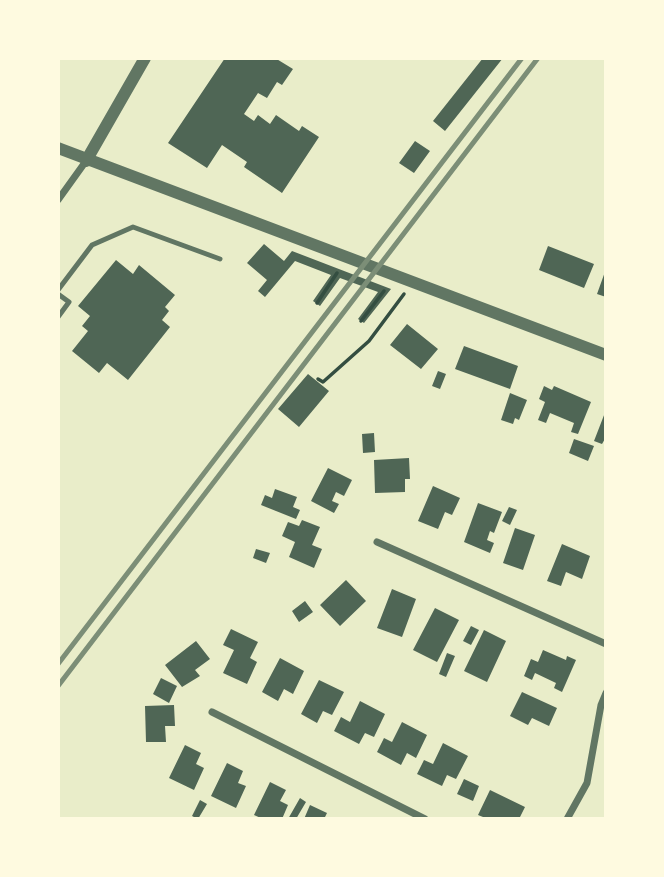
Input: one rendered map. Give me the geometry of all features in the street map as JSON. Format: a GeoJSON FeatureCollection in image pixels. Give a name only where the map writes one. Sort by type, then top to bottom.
{"type":"FeatureCollection","features":[{"type":"Feature","properties":{"kind":"street"},"geometry":{"type":"LineString","coordinates":[[58,200],[86,161],[145,58]]}},
{"type":"Feature","properties":{"kind":"street"},"geometry":{"type":"LineString","coordinates":[[58,148],[86,161],[430,286],[606,355]]}},
{"type":"Feature","properties":{"kind":"street"},"geometry":{"type":"LineString","coordinates":[[377,542],[606,644]]}},
{"type":"Feature","properties":{"kind":"street"},"geometry":{"type":"LineString","coordinates":[[567,819],[587,783],[606,693]]}},
{"type":"Feature","properties":{"kind":"street"},"geometry":{"type":"LineString","coordinates":[[212,712],[425,819]]}},
{"type":"Feature","properties":{"kind":"lane"},"geometry":{"type":"LineString","coordinates":[[58,317],[69,302],[58,292],[92,245],[133,227],[220,258]]}},
{"type":"Feature","properties":{"kind":"path"},"geometry":{"type":"LineString","coordinates":[[317,303],[337,273]]}},
{"type":"Feature","properties":{"kind":"path"},"geometry":{"type":"LineString","coordinates":[[360,321],[384,292]]}},
{"type":"Feature","properties":{"kind":"path"},"geometry":{"type":"LineString","coordinates":[[318,379],[323,382],[369,341],[400,301]]}},
{"type":"Feature","properties":{"kind":"building"},"geometry":{"type":"Polygon","coordinates":[[[225,58],[275,58],[293,69],[282,85],[277,82],[267,98],[258,93],[244,114],[254,121],[258,115],[270,124],[276,115],[299,131],[302,126],[319,137],[282,193],[244,167],[247,162],[222,145],[207,168],[168,143],[225,58]]]}},
{"type":"Feature","properties":{"kind":"building"},"geometry":{"type":"Polygon","coordinates":[[[483,58],[503,58],[445,131],[433,121],[483,58]]]}},
{"type":"Feature","properties":{"kind":"building"},"geometry":{"type":"Polygon","coordinates":[[[415,141],[430,151],[414,173],[399,163],[415,141]]]}},
{"type":"Feature","properties":{"kind":"building"},"geometry":{"type":"Polygon","coordinates":[[[264,244],[284,261],[292,251],[391,289],[364,323],[358,319],[378,292],[340,278],[320,306],[313,301],[331,275],[295,261],[265,297],[258,291],[267,280],[247,263],[264,244]]]}},
{"type":"Feature","properties":{"kind":"building"},"geometry":{"type":"Polygon","coordinates":[[[548,246],[594,264],[584,288],[539,270],[548,246]]]}},
{"type":"Feature","properties":{"kind":"building"},"geometry":{"type":"Polygon","coordinates":[[[116,260],[133,274],[139,265],[175,295],[165,307],[169,311],[162,320],[170,327],[128,380],[107,363],[99,373],[72,351],[88,331],[82,326],[90,316],[78,306],[116,260]]]}},
{"type":"Feature","properties":{"kind":"building"},"geometry":{"type":"Polygon","coordinates":[[[606,269],[606,297],[597,294],[606,269]]]}},
{"type":"Feature","properties":{"kind":"building"},"geometry":{"type":"Polygon","coordinates":[[[407,324],[438,349],[421,369],[390,345],[407,324]]]}},
{"type":"Feature","properties":{"kind":"building"},"geometry":{"type":"Polygon","coordinates":[[[464,346],[518,366],[510,389],[455,369],[464,346]]]}},
{"type":"Feature","properties":{"kind":"building"},"geometry":{"type":"Polygon","coordinates":[[[438,371],[446,374],[440,389],[432,386],[438,371]]]}},
{"type":"Feature","properties":{"kind":"building"},"geometry":{"type":"Polygon","coordinates":[[[308,374],[329,391],[299,427],[278,409],[308,374]]]}},
{"type":"Feature","properties":{"kind":"building"},"geometry":{"type":"Polygon","coordinates":[[[544,386],[552,390],[554,386],[591,402],[578,434],[571,432],[574,423],[550,413],[546,423],[538,420],[545,402],[539,399],[544,386]]]}},
{"type":"Feature","properties":{"kind":"building"},"geometry":{"type":"Polygon","coordinates":[[[510,393],[527,400],[519,420],[515,418],[513,424],[501,420],[510,393]]]}},
{"type":"Feature","properties":{"kind":"building"},"geometry":{"type":"Polygon","coordinates":[[[606,410],[606,437],[602,444],[594,441],[606,410]]]}},
{"type":"Feature","properties":{"kind":"building"},"geometry":{"type":"Polygon","coordinates":[[[374,433],[375,452],[363,453],[362,434],[374,433]]]}},
{"type":"Feature","properties":{"kind":"building"},"geometry":{"type":"Polygon","coordinates":[[[574,439],[594,446],[588,461],[569,453],[574,439]]]}},
{"type":"Feature","properties":{"kind":"building"},"geometry":{"type":"Polygon","coordinates":[[[409,458],[410,479],[405,479],[405,492],[375,493],[374,460],[409,458]]]}},
{"type":"Feature","properties":{"kind":"building"},"geometry":{"type":"Polygon","coordinates":[[[328,468],[352,480],[344,496],[336,492],[332,501],[339,504],[334,513],[311,501],[328,468]]]}},
{"type":"Feature","properties":{"kind":"building"},"geometry":{"type":"Polygon","coordinates":[[[433,486],[460,498],[452,515],[445,512],[438,529],[418,521],[433,486]]]}},
{"type":"Feature","properties":{"kind":"building"},"geometry":{"type":"Polygon","coordinates":[[[275,489],[297,497],[293,507],[300,510],[296,519],[261,505],[265,495],[272,498],[275,489]]]}},
{"type":"Feature","properties":{"kind":"building"},"geometry":{"type":"Polygon","coordinates":[[[478,503],[502,512],[494,533],[490,531],[487,540],[494,543],[490,553],[464,542],[478,503]]]}},
{"type":"Feature","properties":{"kind":"building"},"geometry":{"type":"Polygon","coordinates":[[[509,507],[517,510],[510,525],[502,521],[509,507]]]}},
{"type":"Feature","properties":{"kind":"building"},"geometry":{"type":"Polygon","coordinates":[[[302,520],[320,527],[312,545],[322,549],[314,568],[289,557],[295,542],[282,536],[288,522],[299,526],[302,520]]]}},
{"type":"Feature","properties":{"kind":"building"},"geometry":{"type":"Polygon","coordinates":[[[515,528],[535,535],[523,570],[503,563],[515,528]]]}},
{"type":"Feature","properties":{"kind":"building"},"geometry":{"type":"Polygon","coordinates":[[[562,544],[590,556],[582,579],[566,572],[561,586],[547,581],[562,544]]]}},
{"type":"Feature","properties":{"kind":"building"},"geometry":{"type":"Polygon","coordinates":[[[256,549],[270,553],[266,563],[253,558],[256,549]]]}},
{"type":"Feature","properties":{"kind":"building"},"geometry":{"type":"Polygon","coordinates":[[[346,580],[366,601],[340,626],[320,605],[346,580]]]}},
{"type":"Feature","properties":{"kind":"building"},"geometry":{"type":"Polygon","coordinates":[[[392,589],[416,599],[402,637],[377,628],[392,589]]]}},
{"type":"Feature","properties":{"kind":"building"},"geometry":{"type":"Polygon","coordinates":[[[305,601],[313,612],[299,622],[292,611],[305,601]]]}},
{"type":"Feature","properties":{"kind":"building"},"geometry":{"type":"Polygon","coordinates":[[[435,608],[459,620],[437,662],[413,650],[435,608]]]}},
{"type":"Feature","properties":{"kind":"building"},"geometry":{"type":"Polygon","coordinates":[[[471,626],[479,630],[471,645],[463,641],[471,626]]]}},
{"type":"Feature","properties":{"kind":"building"},"geometry":{"type":"Polygon","coordinates":[[[231,629],[258,642],[250,658],[257,662],[247,684],[223,673],[234,650],[223,645],[231,629]]]}},
{"type":"Feature","properties":{"kind":"building"},"geometry":{"type":"Polygon","coordinates":[[[484,630],[506,641],[487,682],[464,671],[484,630]]]}},
{"type":"Feature","properties":{"kind":"building"},"geometry":{"type":"Polygon","coordinates":[[[196,641],[210,659],[195,670],[200,676],[182,687],[165,665],[196,641]]]}},
{"type":"Feature","properties":{"kind":"building"},"geometry":{"type":"Polygon","coordinates":[[[543,650],[566,660],[567,656],[576,660],[562,692],[554,688],[556,683],[535,673],[532,680],[524,676],[531,659],[538,662],[543,650]]]}},
{"type":"Feature","properties":{"kind":"building"},"geometry":{"type":"Polygon","coordinates":[[[447,653],[455,656],[446,677],[439,674],[447,653]]]}},
{"type":"Feature","properties":{"kind":"building"},"geometry":{"type":"Polygon","coordinates":[[[280,658],[304,671],[293,694],[284,689],[278,701],[262,692],[280,658]]]}},
{"type":"Feature","properties":{"kind":"building"},"geometry":{"type":"Polygon","coordinates":[[[161,678],[177,686],[169,703],[153,694],[161,678]]]}},
{"type":"Feature","properties":{"kind":"building"},"geometry":{"type":"Polygon","coordinates":[[[319,680],[344,692],[332,715],[323,711],[317,723],[301,714],[319,680]]]}},
{"type":"Feature","properties":{"kind":"building"},"geometry":{"type":"Polygon","coordinates":[[[522,692],[557,708],[549,726],[532,718],[528,725],[510,716],[522,692]]]}},
{"type":"Feature","properties":{"kind":"building"},"geometry":{"type":"Polygon","coordinates":[[[360,701],[385,714],[374,737],[365,733],[359,744],[334,731],[341,717],[350,722],[360,701]]]}},
{"type":"Feature","properties":{"kind":"building"},"geometry":{"type":"Polygon","coordinates":[[[174,705],[175,726],[165,726],[166,742],[146,742],[145,706],[174,705]]]}},
{"type":"Feature","properties":{"kind":"building"},"geometry":{"type":"Polygon","coordinates":[[[402,722],[427,735],[416,758],[407,753],[401,765],[377,752],[384,738],[392,742],[402,722]]]}},
{"type":"Feature","properties":{"kind":"building"},"geometry":{"type":"Polygon","coordinates":[[[443,743],[468,756],[456,779],[447,775],[442,786],[417,774],[424,760],[433,764],[443,743]]]}},
{"type":"Feature","properties":{"kind":"building"},"geometry":{"type":"Polygon","coordinates":[[[185,745],[201,753],[196,764],[204,768],[194,790],[169,778],[185,745]]]}},
{"type":"Feature","properties":{"kind":"building"},"geometry":{"type":"Polygon","coordinates":[[[227,763],[243,771],[238,783],[246,786],[236,808],[211,796],[227,763]]]}},
{"type":"Feature","properties":{"kind":"building"},"geometry":{"type":"Polygon","coordinates":[[[464,779],[479,786],[473,801],[457,794],[464,779]]]}},
{"type":"Feature","properties":{"kind":"building"},"geometry":{"type":"Polygon","coordinates":[[[270,782],[286,790],[280,801],[288,805],[282,819],[263,819],[254,815],[270,782]]]}},
{"type":"Feature","properties":{"kind":"building"},"geometry":{"type":"Polygon","coordinates":[[[490,790],[525,807],[519,819],[488,819],[478,815],[490,790]]]}},
{"type":"Feature","properties":{"kind":"building"},"geometry":{"type":"Polygon","coordinates":[[[300,798],[306,802],[296,819],[288,819],[300,798]]]}},
{"type":"Feature","properties":{"kind":"building"},"geometry":{"type":"Polygon","coordinates":[[[200,800],[207,804],[198,819],[192,816],[200,800]]]}},
{"type":"Feature","properties":{"kind":"building"},"geometry":{"type":"Polygon","coordinates":[[[310,805],[327,813],[324,819],[304,819],[310,805]]]}},
{"type":"Feature","properties":{"kind":"railway"},"geometry":{"type":"LineString","coordinates":[[58,664],[522,58]]}},
{"type":"Feature","properties":{"kind":"railway"},"geometry":{"type":"LineString","coordinates":[[58,686],[538,58]]}}]}
